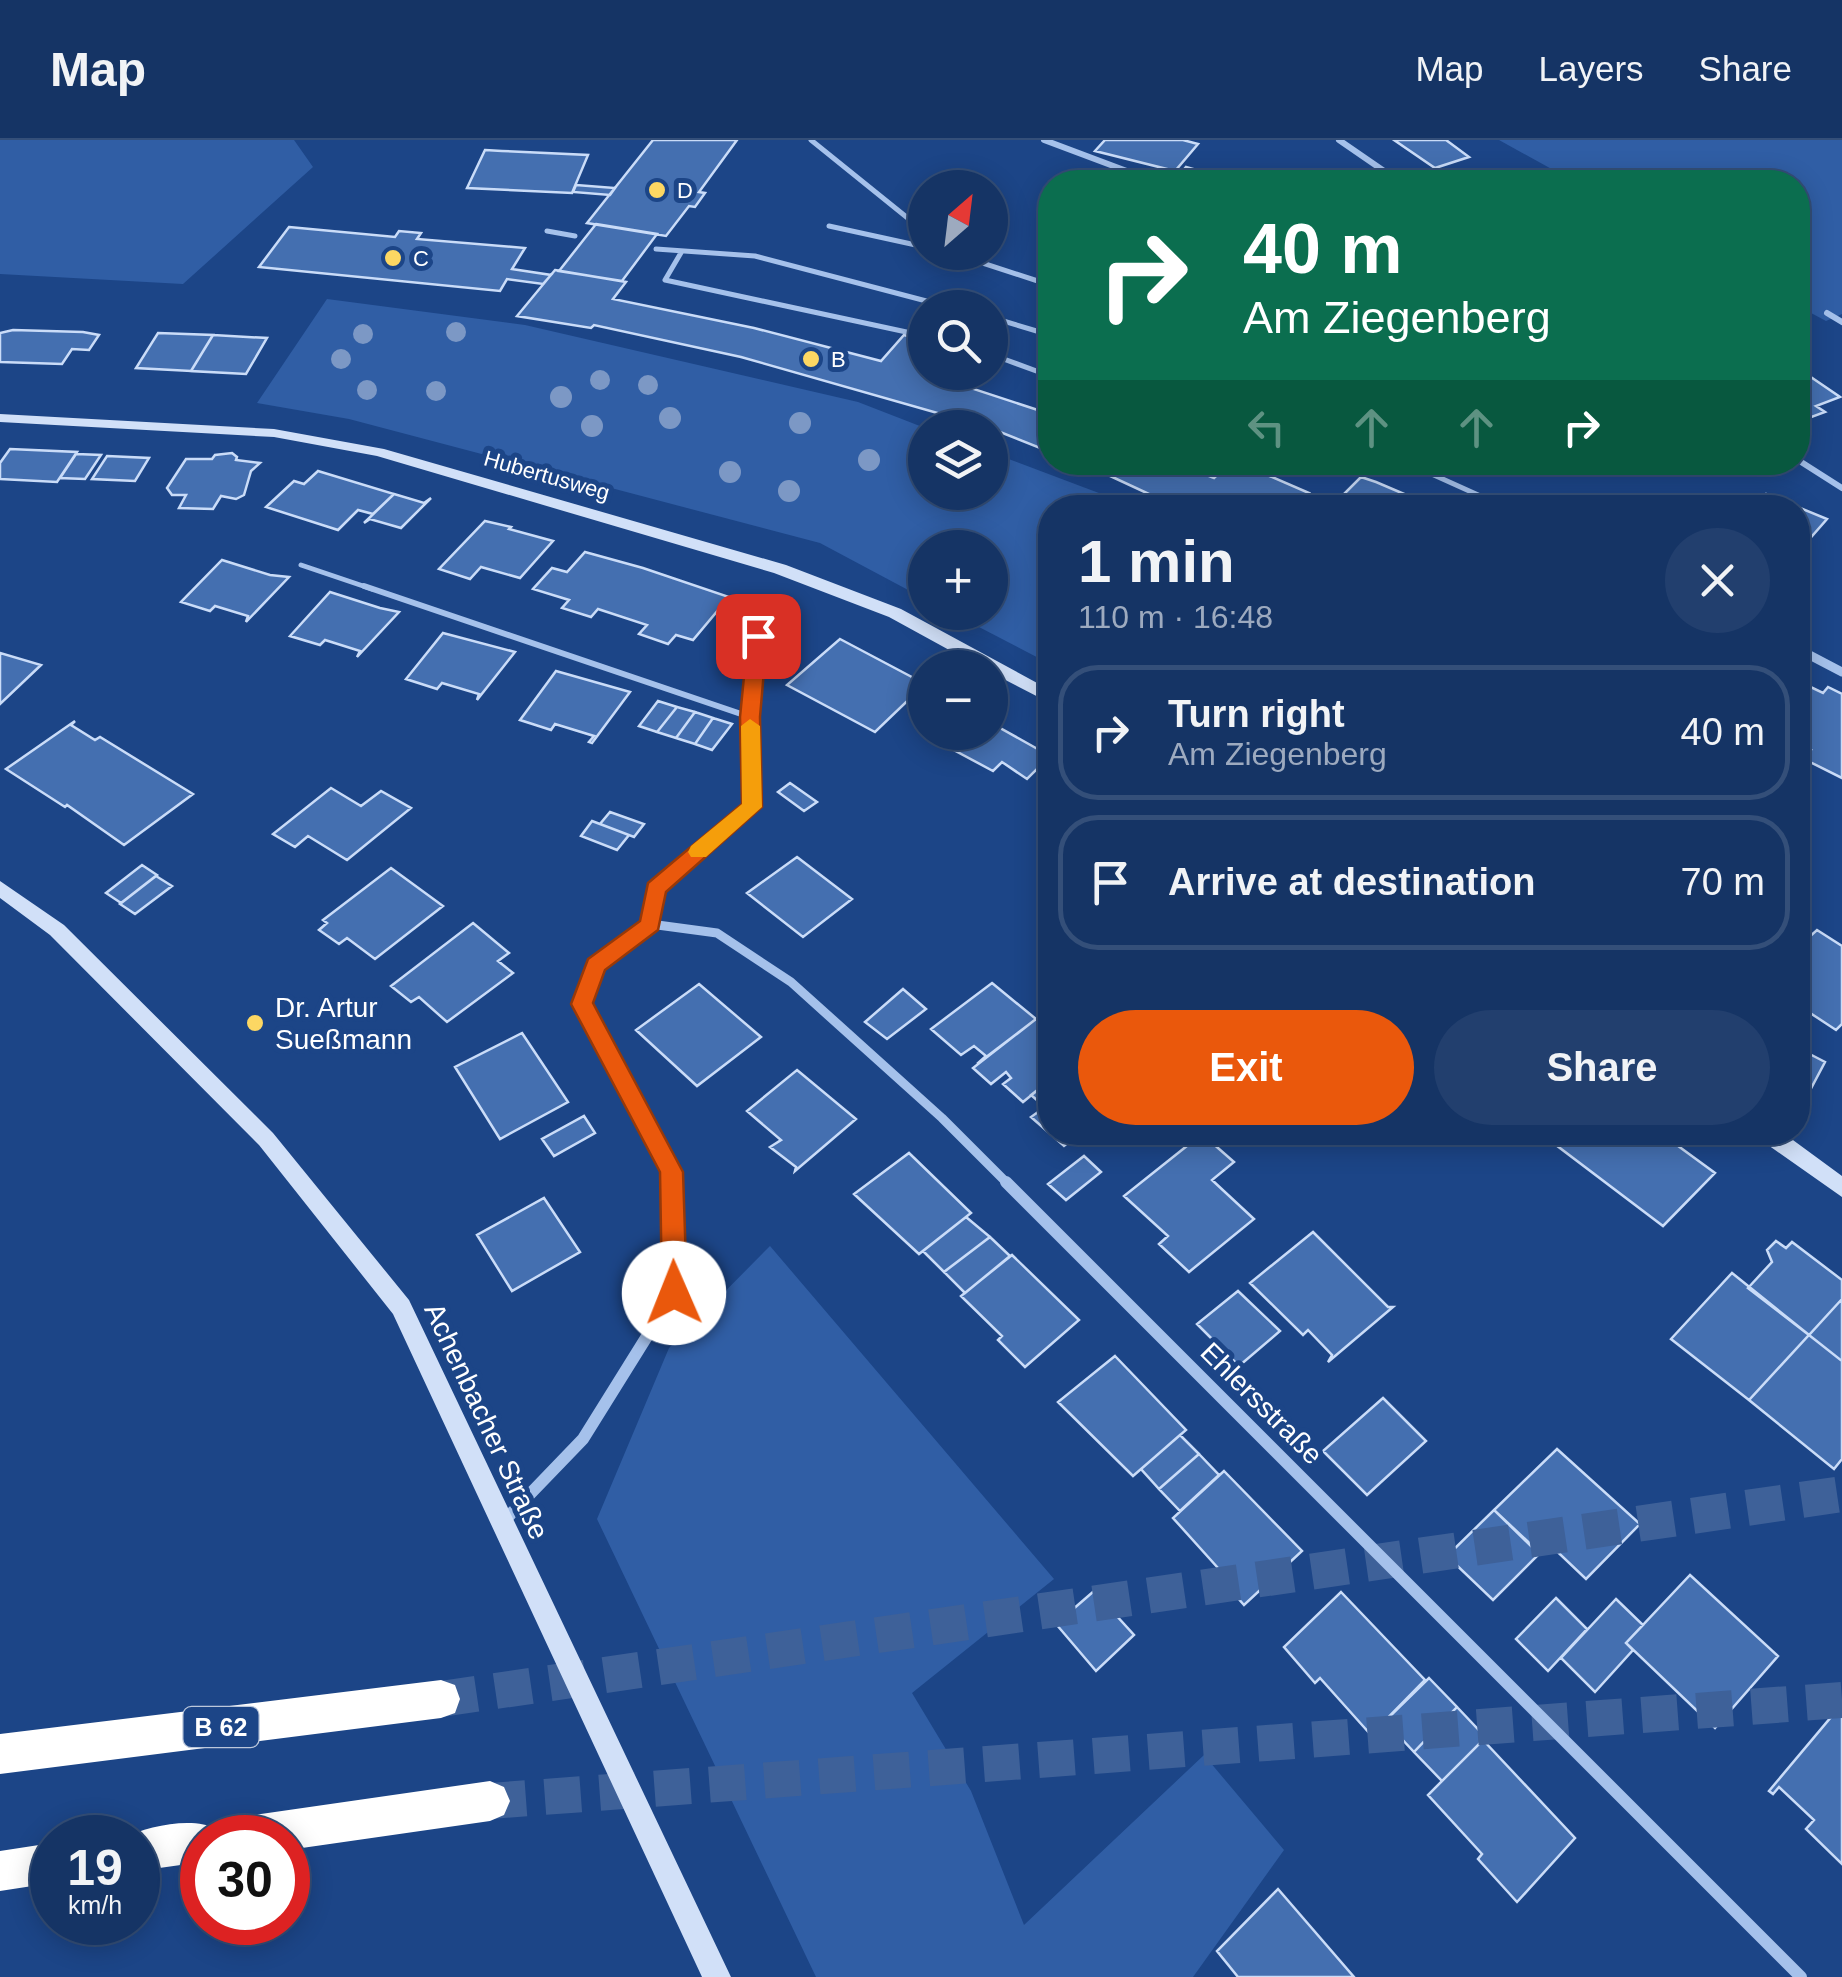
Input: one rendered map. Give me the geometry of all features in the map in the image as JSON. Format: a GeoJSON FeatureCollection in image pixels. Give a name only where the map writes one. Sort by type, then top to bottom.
{"type":"FeatureCollection","features":[{"type":"Feature","properties":{"kind":"highway","name":"B 62"},"geometry":{"type":"LineString","coordinates":[[0,1754],[441,1699]]}},
{"type":"Feature","properties":{"kind":"highway"},"geometry":{"type":"LineString","coordinates":[[310,1827],[490,1800]]}},
{"type":"Feature","properties":{"kind":"highway"},"geometry":{"type":"LineString","coordinates":[[0,1871],[30,1866]]}},
{"type":"Feature","properties":{"kind":"street"},"geometry":{"type":"LineString","coordinates":[[1044,140],[1124,170]]}},
{"type":"Feature","properties":{"kind":"street"},"geometry":{"type":"LineString","coordinates":[[1339,140],[1383,170]]}},
{"type":"Feature","properties":{"kind":"street"},"geometry":{"type":"LineString","coordinates":[[1827,313],[1842,322]]}},
{"type":"Feature","properties":{"kind":"street","name":"Hubertusweg"},"geometry":{"type":"LineString","coordinates":[[0,418],[274,433],[379,452],[780,570],[895,613],[1038,690]]}},
{"type":"Feature","properties":{"kind":"street"},"geometry":{"type":"LineString","coordinates":[[1810,468],[1842,488]]}},
{"type":"Feature","properties":{"kind":"street"},"geometry":{"type":"LineString","coordinates":[[501,1523],[583,1439],[674,1293],[672,1172],[582,1004],[596,965],[650,924],[656,888],[752,807],[750,717],[758,636]]}},
{"type":"Feature","properties":{"kind":"street"},"geometry":{"type":"LineString","coordinates":[[1810,655],[1842,672]]}},
{"type":"Feature","properties":{"kind":"street","name":"Achenbacher Straße"},"geometry":{"type":"LineString","coordinates":[[0,888],[57,930],[266,1140],[401,1307],[717,1977]]}},
{"type":"Feature","properties":{"kind":"street","name":"Ehlersstraße"},"geometry":{"type":"LineString","coordinates":[[650,924],[717,933],[791,982],[942,1118],[1800,1977]]}},
{"type":"Feature","properties":{"kind":"street"},"geometry":{"type":"LineString","coordinates":[[1783,1145],[1842,1188]]}},
{"type":"Feature","properties":{"kind":"lane"},"geometry":{"type":"LineString","coordinates":[[810,140],[908,218]]}},
{"type":"Feature","properties":{"kind":"lane"},"geometry":{"type":"LineString","coordinates":[[829,226],[908,242]]}},
{"type":"Feature","properties":{"kind":"lane"},"geometry":{"type":"LineString","coordinates":[[547,231],[575,236]]}},
{"type":"Feature","properties":{"kind":"lane"},"geometry":{"type":"LineString","coordinates":[[656,249],[755,256],[908,296]]}},
{"type":"Feature","properties":{"kind":"lane"},"geometry":{"type":"LineString","coordinates":[[682,251],[665,280],[908,332]]}},
{"type":"Feature","properties":{"kind":"lane"},"geometry":{"type":"LineString","coordinates":[[1004,270],[1038,281]]}},
{"type":"Feature","properties":{"kind":"lane"},"geometry":{"type":"LineString","coordinates":[[1008,323],[1038,332]]}},
{"type":"Feature","properties":{"kind":"lane"},"geometry":{"type":"LineString","coordinates":[[1008,361],[1038,372]]}},
{"type":"Feature","properties":{"kind":"lane"},"geometry":{"type":"LineString","coordinates":[[1434,475],[1479,495]]}},
{"type":"Feature","properties":{"kind":"lane"},"geometry":{"type":"LineString","coordinates":[[301,565],[646,685],[750,717]]}},
{"type":"Feature","properties":{"kind":"shaded area"},"geometry":{"type":"Polygon","coordinates":[[[0,140],[294,140],[313,167],[183,284],[0,274],[0,140]]]}},
{"type":"Feature","properties":{"kind":"shaded area"},"geometry":{"type":"Polygon","coordinates":[[[1499,140],[1842,140],[1842,314],[1826,321],[1810,312],[1810,170],[1553,170],[1499,140]]]}},
{"type":"Feature","properties":{"kind":"shaded area"},"geometry":{"type":"Polygon","coordinates":[[[327,299],[525,325],[858,402],[908,421],[908,510],[1008,510],[1008,459],[1038,470],[1038,475],[1051,475],[1104,495],[1038,495],[1038,658],[985,630],[1008,630],[1008,530],[908,530],[908,590],[820,543],[349,419],[257,403],[327,299]]]}},
{"type":"Feature","properties":{"kind":"shaded area"},"geometry":{"type":"Polygon","coordinates":[[[770,1246],[1054,1579],[912,1693],[971,1791],[1024,1925],[1204,1755],[1284,1850],[1193,1977],[816,1977],[597,1519],[669,1348],[770,1246]]]}},
{"type":"Feature","properties":{"kind":"building","name":"D"},"geometry":{"type":"Polygon","coordinates":[[[653,140],[737,140],[699,192],[705,193],[695,207],[689,206],[666,236],[587,223],[653,140]]]}},
{"type":"Feature","properties":{"kind":"building"},"geometry":{"type":"Polygon","coordinates":[[[1105,140],[1183,140],[1198,144],[1176,170],[1095,151],[1105,140]]]}},
{"type":"Feature","properties":{"kind":"building"},"geometry":{"type":"Polygon","coordinates":[[[1394,140],[1446,140],[1469,157],[1435,168],[1394,140]]]}},
{"type":"Feature","properties":{"kind":"building"},"geometry":{"type":"Polygon","coordinates":[[[485,150],[588,155],[572,193],[467,188],[485,150]]]}},
{"type":"Feature","properties":{"kind":"building"},"geometry":{"type":"Polygon","coordinates":[[[576,185],[615,188],[610,195],[573,192],[576,185]]]}},
{"type":"Feature","properties":{"kind":"building"},"geometry":{"type":"Polygon","coordinates":[[[596,224],[657,234],[622,281],[559,271],[596,224]]]}},
{"type":"Feature","properties":{"kind":"building","name":"C"},"geometry":{"type":"Polygon","coordinates":[[[289,227],[395,237],[399,231],[421,233],[417,239],[525,248],[512,269],[551,275],[543,284],[507,279],[500,291],[259,267],[289,227]]]}},
{"type":"Feature","properties":{"kind":"building","name":"B"},"geometry":{"type":"Polygon","coordinates":[[[555,270],[626,282],[613,299],[754,328],[881,361],[904,335],[908,336],[908,390],[977,390],[1038,410],[1038,447],[1008,435],[1008,410],[927,410],[741,357],[594,325],[591,328],[517,316],[555,270]]]}},
{"type":"Feature","properties":{"kind":"building"},"geometry":{"type":"Polygon","coordinates":[[[13,330],[99,335],[89,350],[72,349],[62,364],[0,362],[0,333],[13,330]]]}},
{"type":"Feature","properties":{"kind":"building"},"geometry":{"type":"Polygon","coordinates":[[[158,333],[213,335],[191,371],[136,368],[158,333]]]}},
{"type":"Feature","properties":{"kind":"building"},"geometry":{"type":"Polygon","coordinates":[[[213,335],[267,338],[246,374],[191,371],[213,335]]]}},
{"type":"Feature","properties":{"kind":"building"},"geometry":{"type":"Polygon","coordinates":[[[1810,376],[1840,397],[1816,406],[1825,412],[1810,418],[1810,376]]]}},
{"type":"Feature","properties":{"kind":"building"},"geometry":{"type":"Polygon","coordinates":[[[10,449],[77,452],[57,482],[0,479],[0,463],[10,449]]]}},
{"type":"Feature","properties":{"kind":"building"},"geometry":{"type":"Polygon","coordinates":[[[232,453],[236,460],[260,463],[251,471],[244,495],[236,499],[221,496],[213,509],[179,508],[186,495],[172,495],[167,488],[186,459],[212,459],[232,453]]]}},
{"type":"Feature","properties":{"kind":"building"},"geometry":{"type":"Polygon","coordinates":[[[76,454],[101,455],[85,479],[60,478],[76,454]]]}},
{"type":"Feature","properties":{"kind":"building"},"geometry":{"type":"Polygon","coordinates":[[[107,456],[149,458],[135,481],[92,479],[107,456]]]}},
{"type":"Feature","properties":{"kind":"building"},"geometry":{"type":"Polygon","coordinates":[[[318,471],[394,494],[373,514],[358,510],[338,530],[266,507],[294,481],[304,484],[318,471]]]}},
{"type":"Feature","properties":{"kind":"building"},"geometry":{"type":"Polygon","coordinates":[[[1108,475],[1267,475],[1309,493],[1307,495],[1151,495],[1108,475]]]}},
{"type":"Feature","properties":{"kind":"building"},"geometry":{"type":"Polygon","coordinates":[[[1361,477],[1406,495],[1343,495],[1361,477]]]}},
{"type":"Feature","properties":{"kind":"building"},"geometry":{"type":"Polygon","coordinates":[[[394,494],[424,503],[431,498],[401,528],[370,519],[364,523],[394,494]]]}},
{"type":"Feature","properties":{"kind":"building"},"geometry":{"type":"Polygon","coordinates":[[[1810,512],[1827,519],[1810,538],[1810,512]]]}},
{"type":"Feature","properties":{"kind":"building"},"geometry":{"type":"Polygon","coordinates":[[[485,521],[553,541],[520,578],[481,567],[470,579],[439,569],[485,521]]]}},
{"type":"Feature","properties":{"kind":"building"},"geometry":{"type":"Polygon","coordinates":[[[585,552],[729,597],[693,640],[676,635],[668,644],[639,634],[647,625],[598,609],[591,617],[562,608],[569,600],[533,589],[552,568],[567,572],[585,552]]]}},
{"type":"Feature","properties":{"kind":"building"},"geometry":{"type":"Polygon","coordinates":[[[222,560],[289,577],[246,622],[248,616],[215,606],[210,611],[181,602],[222,560]]]}},
{"type":"Feature","properties":{"kind":"building"},"geometry":{"type":"Polygon","coordinates":[[[330,592],[399,612],[357,657],[360,651],[325,640],[320,645],[290,636],[330,592]]]}},
{"type":"Feature","properties":{"kind":"building"},"geometry":{"type":"Polygon","coordinates":[[[443,633],[515,652],[477,700],[479,694],[442,683],[437,689],[406,679],[443,633]]]}},
{"type":"Feature","properties":{"kind":"building"},"geometry":{"type":"Polygon","coordinates":[[[840,639],[908,675],[908,700],[875,732],[787,685],[840,639]]]}},
{"type":"Feature","properties":{"kind":"building"},"geometry":{"type":"Polygon","coordinates":[[[0,653],[41,665],[0,704],[0,653]]]}},
{"type":"Feature","properties":{"kind":"building"},"geometry":{"type":"Polygon","coordinates":[[[556,671],[630,692],[592,743],[589,742],[594,736],[555,724],[551,730],[520,720],[556,671]]]}},
{"type":"Feature","properties":{"kind":"building"},"geometry":{"type":"Polygon","coordinates":[[[1810,687],[1823,693],[1828,687],[1842,694],[1842,778],[1810,762],[1810,687]]]}},
{"type":"Feature","properties":{"kind":"building"},"geometry":{"type":"Polygon","coordinates":[[[658,701],[677,707],[657,732],[639,726],[658,701]]]}},
{"type":"Feature","properties":{"kind":"building"},"geometry":{"type":"Polygon","coordinates":[[[677,707],[695,712],[676,738],[657,732],[677,707]]]}},
{"type":"Feature","properties":{"kind":"building"},"geometry":{"type":"Polygon","coordinates":[[[695,712],[713,718],[695,744],[676,738],[695,712]]]}},
{"type":"Feature","properties":{"kind":"building"},"geometry":{"type":"Polygon","coordinates":[[[713,718],[732,724],[712,750],[695,744],[713,718]]]}},
{"type":"Feature","properties":{"kind":"building"},"geometry":{"type":"Polygon","coordinates":[[[75,721],[71,725],[95,740],[100,737],[193,794],[124,845],[6,769],[75,721]]]}},
{"type":"Feature","properties":{"kind":"building"},"geometry":{"type":"Polygon","coordinates":[[[1008,732],[1038,749],[1038,768],[1027,779],[1002,762],[993,771],[954,750],[1008,750],[1008,732]]]}},
{"type":"Feature","properties":{"kind":"building"},"geometry":{"type":"Polygon","coordinates":[[[790,783],[817,802],[804,811],[778,792],[790,783]]]}},
{"type":"Feature","properties":{"kind":"building"},"geometry":{"type":"Polygon","coordinates":[[[331,788],[361,806],[381,791],[411,808],[347,860],[308,836],[295,847],[273,834],[331,788]]]}},
{"type":"Feature","properties":{"kind":"building"},"geometry":{"type":"Polygon","coordinates":[[[610,812],[644,824],[634,837],[600,824],[610,812]]]}},
{"type":"Feature","properties":{"kind":"building"},"geometry":{"type":"Polygon","coordinates":[[[592,821],[629,835],[617,850],[581,836],[592,821]]]}},
{"type":"Feature","properties":{"kind":"building"},"geometry":{"type":"Polygon","coordinates":[[[797,857],[852,899],[803,937],[747,893],[797,857]]]}},
{"type":"Feature","properties":{"kind":"building"},"geometry":{"type":"Polygon","coordinates":[[[142,865],[157,875],[121,903],[106,893],[142,865]]]}},
{"type":"Feature","properties":{"kind":"building"},"geometry":{"type":"Polygon","coordinates":[[[391,868],[443,906],[375,959],[347,938],[339,944],[319,930],[327,923],[323,920],[391,868]]]}},
{"type":"Feature","properties":{"kind":"building"},"geometry":{"type":"Polygon","coordinates":[[[156,876],[172,886],[135,914],[120,904],[156,876]]]}},
{"type":"Feature","properties":{"kind":"building"},"geometry":{"type":"Polygon","coordinates":[[[473,923],[509,953],[498,961],[513,973],[447,1022],[419,997],[411,1002],[391,986],[473,923]]]}},
{"type":"Feature","properties":{"kind":"building"},"geometry":{"type":"Polygon","coordinates":[[[1817,930],[1842,946],[1842,1024],[1836,1030],[1810,1013],[1810,936],[1817,930]]]}},
{"type":"Feature","properties":{"kind":"building"},"geometry":{"type":"Polygon","coordinates":[[[992,983],[1036,1019],[977,1064],[986,1056],[974,1046],[961,1055],[931,1029],[992,983]]]}},
{"type":"Feature","properties":{"kind":"building"},"geometry":{"type":"Polygon","coordinates":[[[699,984],[761,1037],[697,1086],[636,1030],[699,984]]]}},
{"type":"Feature","properties":{"kind":"building"},"geometry":{"type":"Polygon","coordinates":[[[903,989],[926,1009],[887,1039],[865,1022],[903,989]]]}},
{"type":"Feature","properties":{"kind":"building"},"geometry":{"type":"Polygon","coordinates":[[[1038,1021],[1038,1090],[1023,1102],[1003,1084],[1011,1078],[1006,1072],[991,1084],[973,1068],[1038,1021]]]}},
{"type":"Feature","properties":{"kind":"building"},"geometry":{"type":"Polygon","coordinates":[[[522,1033],[568,1102],[500,1139],[455,1067],[522,1033]]]}},
{"type":"Feature","properties":{"kind":"building"},"geometry":{"type":"Polygon","coordinates":[[[1810,1054],[1825,1062],[1810,1090],[1810,1054]]]}},
{"type":"Feature","properties":{"kind":"building"},"geometry":{"type":"Polygon","coordinates":[[[797,1070],[856,1119],[795,1171],[796,1167],[770,1147],[781,1140],[747,1111],[797,1070]]]}},
{"type":"Feature","properties":{"kind":"building"},"geometry":{"type":"Polygon","coordinates":[[[584,1116],[595,1133],[554,1156],[542,1139],[584,1116]]]}},
{"type":"Feature","properties":{"kind":"building"},"geometry":{"type":"Polygon","coordinates":[[[1188,1145],[1215,1145],[1234,1162],[1212,1180],[1254,1219],[1189,1272],[1159,1244],[1168,1236],[1124,1196],[1188,1145]]]}},
{"type":"Feature","properties":{"kind":"building"},"geometry":{"type":"Polygon","coordinates":[[[1556,1145],[1677,1145],[1715,1173],[1663,1226],[1556,1145]]]}},
{"type":"Feature","properties":{"kind":"building"},"geometry":{"type":"Polygon","coordinates":[[[909,1153],[971,1213],[919,1254],[854,1194],[909,1153]]]}},
{"type":"Feature","properties":{"kind":"building"},"geometry":{"type":"Polygon","coordinates":[[[1084,1156],[1101,1172],[1066,1200],[1048,1184],[1084,1156]]]}},
{"type":"Feature","properties":{"kind":"building"},"geometry":{"type":"Polygon","coordinates":[[[544,1198],[580,1252],[512,1291],[477,1235],[544,1198]]]}},
{"type":"Feature","properties":{"kind":"building"},"geometry":{"type":"Polygon","coordinates":[[[966,1217],[990,1237],[944,1272],[923,1251],[966,1217]]]}},
{"type":"Feature","properties":{"kind":"building"},"geometry":{"type":"Polygon","coordinates":[[[1313,1232],[1388,1307],[1393,1307],[1328,1362],[1332,1355],[1308,1330],[1303,1335],[1250,1283],[1313,1232]]]}},
{"type":"Feature","properties":{"kind":"building"},"geometry":{"type":"Polygon","coordinates":[[[990,1237],[1010,1256],[965,1293],[944,1272],[990,1237]]]}},
{"type":"Feature","properties":{"kind":"building"},"geometry":{"type":"Polygon","coordinates":[[[1776,1241],[1786,1248],[1792,1242],[1842,1280],[1842,1299],[1809,1335],[1748,1288],[1772,1262],[1767,1250],[1776,1241]]]}},
{"type":"Feature","properties":{"kind":"building"},"geometry":{"type":"Polygon","coordinates":[[[1012,1255],[1079,1320],[1025,1367],[998,1340],[1002,1336],[961,1296],[1012,1255]]]}},
{"type":"Feature","properties":{"kind":"building"},"geometry":{"type":"Polygon","coordinates":[[[1732,1273],[1809,1335],[1749,1400],[1671,1339],[1732,1273]]]}},
{"type":"Feature","properties":{"kind":"building"},"geometry":{"type":"Polygon","coordinates":[[[1238,1291],[1280,1331],[1239,1366],[1197,1324],[1238,1291]]]}},
{"type":"Feature","properties":{"kind":"building"},"geometry":{"type":"Polygon","coordinates":[[[1842,1299],[1842,1361],[1809,1335],[1842,1299]]]}},
{"type":"Feature","properties":{"kind":"building"},"geometry":{"type":"Polygon","coordinates":[[[1809,1335],[1842,1361],[1842,1459],[1834,1469],[1749,1400],[1809,1335]]]}},
{"type":"Feature","properties":{"kind":"building"},"geometry":{"type":"Polygon","coordinates":[[[1115,1356],[1186,1430],[1133,1476],[1058,1402],[1115,1356]]]}},
{"type":"Feature","properties":{"kind":"building"},"geometry":{"type":"Polygon","coordinates":[[[1383,1398],[1426,1441],[1367,1495],[1323,1451],[1383,1398]]]}},
{"type":"Feature","properties":{"kind":"building"},"geometry":{"type":"Polygon","coordinates":[[[1180,1435],[1199,1454],[1159,1489],[1141,1469],[1180,1435]]]}},
{"type":"Feature","properties":{"kind":"building"},"geometry":{"type":"Polygon","coordinates":[[[1557,1449],[1640,1524],[1586,1579],[1543,1538],[1533,1548],[1494,1510],[1557,1449]]]}},
{"type":"Feature","properties":{"kind":"building"},"geometry":{"type":"Polygon","coordinates":[[[1199,1454],[1219,1475],[1180,1511],[1159,1489],[1199,1454]]]}},
{"type":"Feature","properties":{"kind":"building"},"geometry":{"type":"Polygon","coordinates":[[[1224,1471],[1302,1551],[1244,1605],[1214,1571],[1218,1568],[1173,1518],[1224,1471]]]}},
{"type":"Feature","properties":{"kind":"building"},"geometry":{"type":"Polygon","coordinates":[[[1494,1510],[1540,1553],[1493,1600],[1447,1556],[1494,1510]]]}},
{"type":"Feature","properties":{"kind":"building"},"geometry":{"type":"Polygon","coordinates":[[[1690,1575],[1778,1656],[1715,1728],[1626,1643],[1690,1575]]]}},
{"type":"Feature","properties":{"kind":"building"},"geometry":{"type":"Polygon","coordinates":[[[1094,1591],[1134,1635],[1096,1671],[1056,1624],[1094,1591]]]}},
{"type":"Feature","properties":{"kind":"building"},"geometry":{"type":"Polygon","coordinates":[[[1341,1592],[1425,1680],[1371,1735],[1320,1678],[1315,1683],[1284,1647],[1341,1592]]]}},
{"type":"Feature","properties":{"kind":"building"},"geometry":{"type":"Polygon","coordinates":[[[1556,1598],[1587,1629],[1548,1671],[1516,1639],[1556,1598]]]}},
{"type":"Feature","properties":{"kind":"building"},"geometry":{"type":"Polygon","coordinates":[[[1616,1599],[1643,1625],[1626,1643],[1633,1650],[1595,1692],[1561,1658],[1616,1599]]]}},
{"type":"Feature","properties":{"kind":"building"},"geometry":{"type":"Polygon","coordinates":[[[1429,1678],[1457,1707],[1414,1752],[1385,1721],[1429,1678]]]}},
{"type":"Feature","properties":{"kind":"building"},"geometry":{"type":"Polygon","coordinates":[[[1842,1704],[1842,1864],[1806,1829],[1814,1820],[1779,1787],[1773,1794],[1769,1791],[1842,1704]]]}},
{"type":"Feature","properties":{"kind":"building"},"geometry":{"type":"Polygon","coordinates":[[[1457,1707],[1489,1741],[1483,1740],[1442,1781],[1414,1752],[1457,1707]]]}},
{"type":"Feature","properties":{"kind":"building"},"geometry":{"type":"Polygon","coordinates":[[[1483,1740],[1575,1838],[1517,1902],[1478,1859],[1482,1854],[1428,1795],[1483,1740]]]}},
{"type":"Feature","properties":{"kind":"building"},"geometry":{"type":"Polygon","coordinates":[[[1278,1889],[1354,1977],[1238,1977],[1217,1951],[1278,1889]]]}},
{"type":"Feature","properties":{"kind":"tunnel"},"geometry":{"type":"LineString","coordinates":[[441,1699],[1842,1494]]}},
{"type":"Feature","properties":{"kind":"tunnel"},"geometry":{"type":"LineString","coordinates":[[490,1801],[1842,1700]]}},
{"type":"Feature","properties":{"kind":"slow traffic"},"geometry":{"type":"LineString","coordinates":[[699,852],[752,807],[750,726]]}},
{"type":"Feature","properties":{"kind":"place","name":"D"},"geometry":{"type":"Point","coordinates":[657,190]}},
{"type":"Feature","properties":{"kind":"place","name":"C"},"geometry":{"type":"Point","coordinates":[393,258]}},
{"type":"Feature","properties":{"kind":"place","name":"B"},"geometry":{"type":"Point","coordinates":[811,359]}},
{"type":"Feature","properties":{"kind":"place","name":"Dr. Artur Sueßmann"},"geometry":{"type":"Point","coordinates":[255,1023]}},
{"type":"Feature","properties":{"kind":"route"},"geometry":{"type":"LineString","coordinates":[[674,1293],[672,1172],[582,1004],[596,965],[650,924],[656,888],[752,807],[750,717],[758,636]]}}]}
